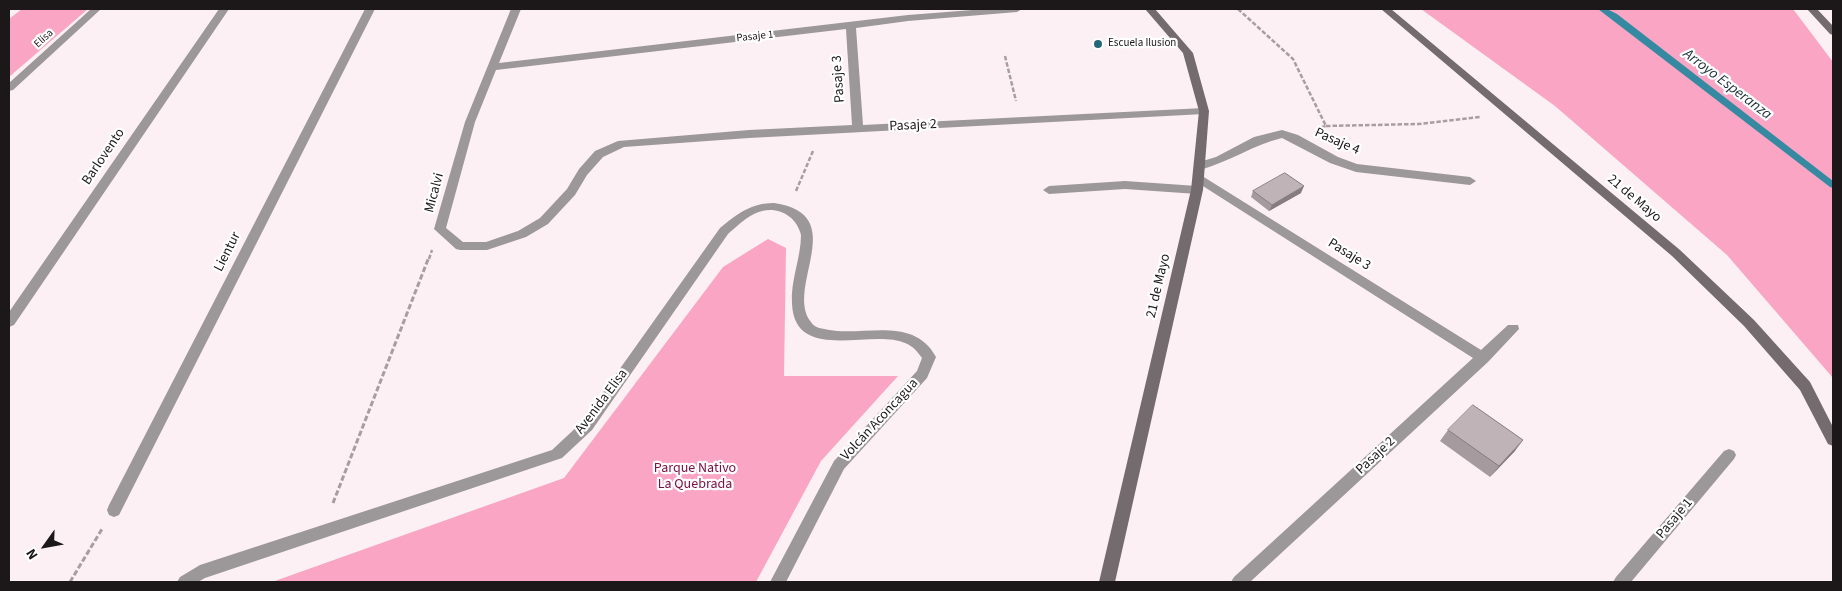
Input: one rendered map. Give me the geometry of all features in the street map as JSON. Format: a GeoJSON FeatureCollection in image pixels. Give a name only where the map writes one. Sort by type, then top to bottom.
{"type":"FeatureCollection","features":[{"type":"Feature","properties":{"kind":"street","name":"Elisa"},"geometry":{"type":"LineString","coordinates":[[9,88],[96,9]]}},
{"type":"Feature","properties":{"kind":"street","name":"Barlovento"},"geometry":{"type":"LineString","coordinates":[[9,322],[224,9]]}},
{"type":"Feature","properties":{"kind":"street","name":"Lientur"},"geometry":{"type":"LineString","coordinates":[[114,510],[370,9]]}},
{"type":"Feature","properties":{"kind":"street","name":"Micalvi"},"geometry":{"type":"LineString","coordinates":[[516,9],[470,122],[440,229],[460,246],[486,246],[522,234],[544,221],[571,192],[582,172],[599,154],[622,144]]}},
{"type":"Feature","properties":{"kind":"street","name":"Pasaje 1"},"geometry":{"type":"LineString","coordinates":[[493,67],[908,18],[1018,9]]}},
{"type":"Feature","properties":{"kind":"street","name":"21 de Mayo"},"geometry":{"type":"LineString","coordinates":[[1107,582],[1198,178],[1204,110],[1188,53],[1159,17],[1150,9]]}},
{"type":"Feature","properties":{"kind":"street","name":"21 de Mayo"},"geometry":{"type":"LineString","coordinates":[[1386,9],[1676,253],[1749,324],[1805,386],[1833,440]]}},
{"type":"Feature","properties":{"kind":"street"},"geometry":{"type":"LineString","coordinates":[[1812,9],[1833,32]]}},
{"type":"Feature","properties":{"kind":"street","name":"Pasaje 3"},"geometry":{"type":"LineString","coordinates":[[851,26],[858,129]]}},
{"type":"Feature","properties":{"kind":"street","name":"Pasaje 2"},"geometry":{"type":"LineString","coordinates":[[622,144],[749,134],[821,132],[1204,110]]}},
{"type":"Feature","properties":{"kind":"street"},"geometry":{"type":"LineString","coordinates":[[1048,190],[1198,178],[1258,140],[1282,134]]}},
{"type":"Feature","properties":{"kind":"street","name":"Pasaje 4"},"geometry":{"type":"LineString","coordinates":[[1282,134],[1294,138],[1334,160],[1356,168],[1470,181]]}},
{"type":"Feature","properties":{"kind":"street","name":"Pasaje 3"},"geometry":{"type":"LineString","coordinates":[[1198,178],[1483,358]]}},
{"type":"Feature","properties":{"kind":"street","name":"Avenida Elisa"},"geometry":{"type":"LineString","coordinates":[[185,582],[200,572],[557,454],[587,426],[724,231],[749,210],[769,204],[789,209]]}},
{"type":"Feature","properties":{"kind":"street","name":"Volcán Aconcagua"},"geometry":{"type":"LineString","coordinates":[[778,582],[839,465],[922,374],[929,357],[922,345],[904,336],[826,336],[808,329],[800,317],[797,303],[807,243],[804,224],[789,209]]}},
{"type":"Feature","properties":{"kind":"street","name":"Pasaje 2"},"geometry":{"type":"LineString","coordinates":[[1240,582],[1513,329]]}},
{"type":"Feature","properties":{"kind":"street","name":"Pasaje 1"},"geometry":{"type":"LineString","coordinates":[[1620,582],[1729,455]]}},
{"type":"Feature","properties":{"kind":"path"},"geometry":{"type":"LineString","coordinates":[[1238,9],[1293,59],[1326,126]]}},
{"type":"Feature","properties":{"kind":"path"},"geometry":{"type":"LineString","coordinates":[[1005,56],[1020,121]]}},
{"type":"Feature","properties":{"kind":"path"},"geometry":{"type":"LineString","coordinates":[[1282,134],[1326,126],[1419,124],[1508,113]]}},
{"type":"Feature","properties":{"kind":"path"},"geometry":{"type":"LineString","coordinates":[[789,209],[821,132]]}},
{"type":"Feature","properties":{"kind":"path"},"geometry":{"type":"LineString","coordinates":[[322,532],[440,229]]}},
{"type":"Feature","properties":{"kind":"path"},"geometry":{"type":"LineString","coordinates":[[70,582],[114,510]]}},
{"type":"Feature","properties":{"kind":"green space"},"geometry":{"type":"Polygon","coordinates":[[[22,9],[88,9],[9,77],[9,19],[22,9]]]}},
{"type":"Feature","properties":{"kind":"green space"},"geometry":{"type":"Polygon","coordinates":[[[1421,9],[1793,9],[1833,62],[1833,378],[1727,255],[1555,106],[1421,9]]]}},
{"type":"Feature","properties":{"kind":"green space","name":"Parque Nativo La Quebrada"},"geometry":{"type":"Polygon","coordinates":[[[768,239],[786,248],[784,376],[898,376],[821,461],[756,582],[272,582],[564,478],[723,267],[768,239]]]}},
{"type":"Feature","properties":{"kind":"building"},"geometry":{"type":"Polygon","coordinates":[[[1285,173],[1304,186],[1272,205],[1253,191],[1285,173]]]}},
{"type":"Feature","properties":{"kind":"building"},"geometry":{"type":"Polygon","coordinates":[[[1473,405],[1523,440],[1499,466],[1448,430],[1473,405]]]}},
{"type":"Feature","properties":{"kind":"waterway","name":"Arroyo Esperanza"},"geometry":{"type":"LineString","coordinates":[[1602,9],[1614,16],[1833,185]]}},
{"type":"Feature","properties":{"kind":"place","name":"Escuela Ilusion"},"geometry":{"type":"Point","coordinates":[1098,44]}}]}
